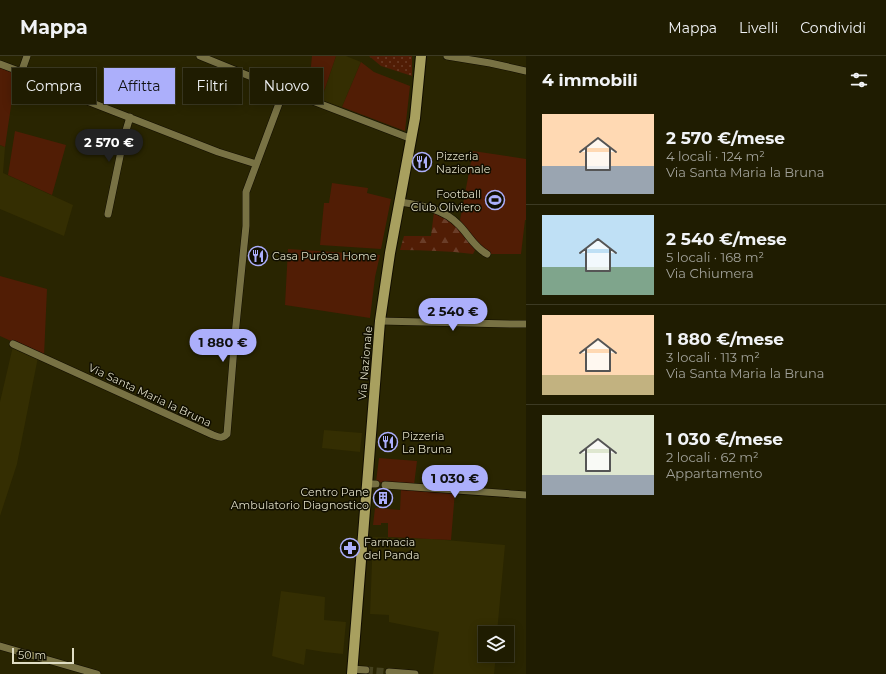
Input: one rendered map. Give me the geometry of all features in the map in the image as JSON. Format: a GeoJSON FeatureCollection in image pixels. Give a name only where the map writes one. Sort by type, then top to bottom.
{"type":"FeatureCollection","features":[{"type":"Feature","properties":{"kind":"main road","name":"Via Nazionale"},"geometry":{"type":"LineString","coordinates":[[352,672],[372,484],[380,321],[390,253],[412,139],[421,56]]}},
{"type":"Feature","properties":{"kind":"street"},"geometry":{"type":"LineString","coordinates":[[23,68],[27,56]]}},
{"type":"Feature","properties":{"kind":"street"},"geometry":{"type":"LineString","coordinates":[[200,56],[250,76]]}},
{"type":"Feature","properties":{"kind":"street"},"geometry":{"type":"LineString","coordinates":[[447,56],[526,71]]}},
{"type":"Feature","properties":{"kind":"street"},"geometry":{"type":"LineString","coordinates":[[0,64],[12,68]]}},
{"type":"Feature","properties":{"kind":"street"},"geometry":{"type":"LineString","coordinates":[[96,104],[218,152],[256,164]]}},
{"type":"Feature","properties":{"kind":"street","name":"Via Santa Maria la Bruna"},"geometry":{"type":"LineString","coordinates":[[13,344],[213,435],[220,438],[224,437],[227,434],[246,226],[246,192],[279,104]]}},
{"type":"Feature","properties":{"kind":"street"},"geometry":{"type":"LineString","coordinates":[[321,104],[412,139]]}},
{"type":"Feature","properties":{"kind":"street"},"geometry":{"type":"LineString","coordinates":[[108,214],[124,137],[130,117]]}},
{"type":"Feature","properties":{"kind":"street"},"geometry":{"type":"LineString","coordinates":[[400,202],[431,208],[446,215],[460,226],[480,250],[487,254]]}},
{"type":"Feature","properties":{"kind":"street"},"geometry":{"type":"LineString","coordinates":[[380,321],[526,324]]}},
{"type":"Feature","properties":{"kind":"street"},"geometry":{"type":"LineString","coordinates":[[385,485],[526,495]]}},
{"type":"Feature","properties":{"kind":"street"},"geometry":{"type":"LineString","coordinates":[[0,646],[97,674]]}},
{"type":"Feature","properties":{"kind":"street"},"geometry":{"type":"LineString","coordinates":[[352,672],[366,670]]}},
{"type":"Feature","properties":{"kind":"street"},"geometry":{"type":"LineString","coordinates":[[389,672],[415,674]]}},
{"type":"Feature","properties":{"kind":"shaded area"},"geometry":{"type":"Polygon","coordinates":[[[336,56],[346,56],[361,62],[342,107],[323,101],[323,94],[336,56]]]}},
{"type":"Feature","properties":{"kind":"shaded area"},"geometry":{"type":"Polygon","coordinates":[[[0,145],[5,147],[3,173],[73,205],[64,236],[0,209],[0,145]]]}},
{"type":"Feature","properties":{"kind":"shaded area"},"geometry":{"type":"Polygon","coordinates":[[[13,346],[38,357],[17,464],[0,516],[0,402],[13,346]]]}},
{"type":"Feature","properties":{"kind":"shaded area"},"geometry":{"type":"Polygon","coordinates":[[[324,430],[362,433],[360,452],[322,448],[324,430]]]}},
{"type":"Feature","properties":{"kind":"shaded area"},"geometry":{"type":"Polygon","coordinates":[[[373,537],[433,539],[505,545],[498,626],[478,626],[478,662],[495,662],[494,674],[433,674],[439,632],[389,622],[389,615],[370,614],[373,537]]]}},
{"type":"Feature","properties":{"kind":"shaded area"},"geometry":{"type":"Polygon","coordinates":[[[281,591],[325,597],[324,620],[346,622],[343,654],[306,649],[304,665],[272,656],[281,591]]]}},
{"type":"Feature","properties":{"kind":"green space"},"geometry":{"type":"Polygon","coordinates":[[[312,56],[336,56],[323,94],[323,68],[311,68],[312,56]]]}},
{"type":"Feature","properties":{"kind":"green space"},"geometry":{"type":"Polygon","coordinates":[[[369,56],[412,56],[412,76],[381,66],[369,56]]]}},
{"type":"Feature","properties":{"kind":"green space"},"geometry":{"type":"Polygon","coordinates":[[[361,62],[374,72],[410,86],[405,131],[342,107],[361,62]]]}},
{"type":"Feature","properties":{"kind":"green space"},"geometry":{"type":"Polygon","coordinates":[[[0,66],[12,70],[12,99],[5,147],[0,145],[0,66]]]}},
{"type":"Feature","properties":{"kind":"green space"},"geometry":{"type":"Polygon","coordinates":[[[15,131],[66,145],[52,195],[8,175],[15,131]]]}},
{"type":"Feature","properties":{"kind":"green space","name":"Football Club Oliviero"},"geometry":{"type":"Polygon","coordinates":[[[473,151],[526,159],[526,220],[521,254],[490,254],[477,245],[460,220],[473,151]]]}},
{"type":"Feature","properties":{"kind":"green space"},"geometry":{"type":"Polygon","coordinates":[[[332,183],[368,188],[367,193],[391,199],[381,249],[320,245],[324,203],[329,203],[332,183]]]}},
{"type":"Feature","properties":{"kind":"green space"},"geometry":{"type":"Polygon","coordinates":[[[434,212],[445,217],[457,227],[475,250],[473,254],[400,250],[404,236],[431,236],[434,212]]]}},
{"type":"Feature","properties":{"kind":"green space"},"geometry":{"type":"Polygon","coordinates":[[[288,249],[380,255],[375,277],[370,318],[285,305],[288,249]]]}},
{"type":"Feature","properties":{"kind":"green space"},"geometry":{"type":"Polygon","coordinates":[[[0,276],[47,289],[44,356],[0,336],[0,276]]]}},
{"type":"Feature","properties":{"kind":"green space"},"geometry":{"type":"Polygon","coordinates":[[[379,458],[417,461],[414,485],[376,482],[379,458]]]}},
{"type":"Feature","properties":{"kind":"green space"},"geometry":{"type":"Polygon","coordinates":[[[401,489],[455,491],[451,540],[388,537],[388,523],[373,525],[375,508],[400,510],[401,489]]]}},
{"type":"Feature","properties":{"kind":"tunnel"},"geometry":{"type":"LineString","coordinates":[[366,670],[389,672]]}},
{"type":"Feature","properties":{"kind":"place","name":"Pizzeria Nazionale"},"geometry":{"type":"Point","coordinates":[422,162]}},
{"type":"Feature","properties":{"kind":"place","name":"Football Club Oliviero"},"geometry":{"type":"Point","coordinates":[495,200]}},
{"type":"Feature","properties":{"kind":"place","name":"Casa Puròsa Home"},"geometry":{"type":"Point","coordinates":[258,256]}},
{"type":"Feature","properties":{"kind":"place","name":"Pizzeria La Bruna"},"geometry":{"type":"Point","coordinates":[388,442]}},
{"type":"Feature","properties":{"kind":"place","name":"Centro Pane Ambulatorio Diagnostico"},"geometry":{"type":"Point","coordinates":[383,498]}},
{"type":"Feature","properties":{"kind":"place","name":"Farmacia del Panda"},"geometry":{"type":"Point","coordinates":[350,548]}}]}
